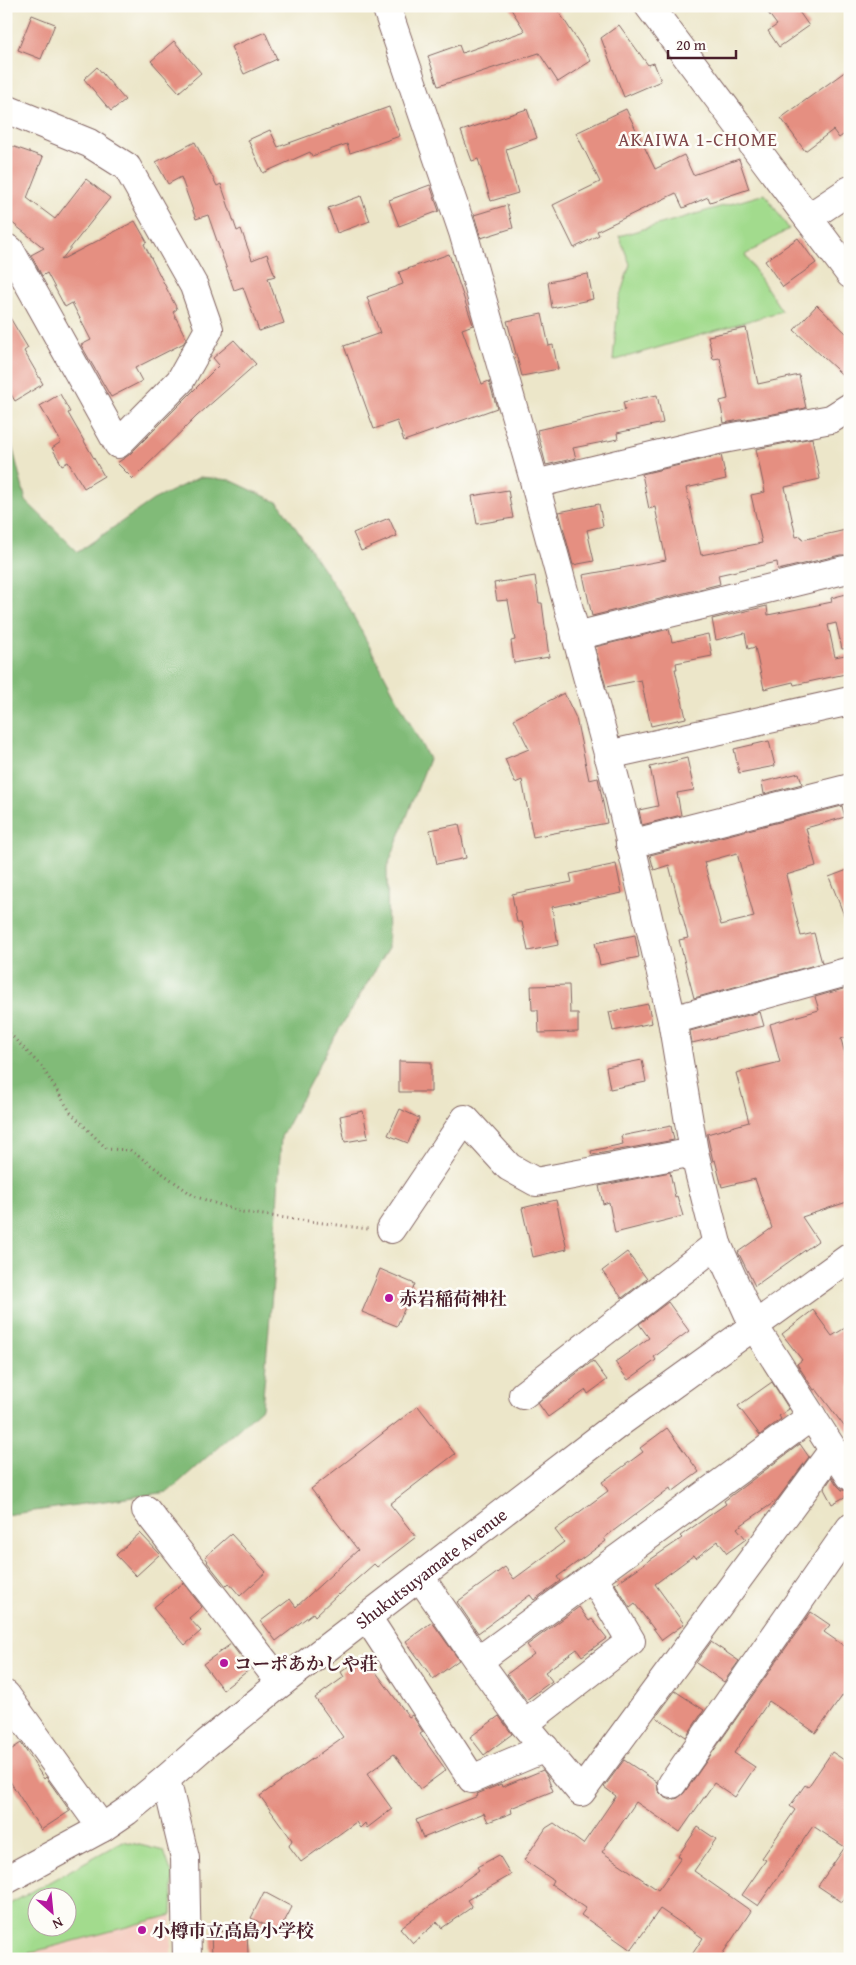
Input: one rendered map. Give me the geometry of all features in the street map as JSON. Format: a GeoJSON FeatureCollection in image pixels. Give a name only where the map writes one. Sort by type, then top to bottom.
{"type":"FeatureCollection","features":[{"type":"Feature","properties":{"kind":"street"},"geometry":{"type":"LineString","coordinates":[[386,6],[463,232],[535,484],[608,755],[672,1020],[694,1152],[718,1244],[754,1326],[850,1476]]}},
{"type":"Feature","properties":{"kind":"street"},"geometry":{"type":"LineString","coordinates":[[649,6],[850,274]]}},
{"type":"Feature","properties":{"kind":"street"},"geometry":{"type":"LineString","coordinates":[[6,109],[90,143],[127,167],[194,286],[209,329],[180,381],[118,444],[10,250],[6,248]]}},
{"type":"Feature","properties":{"kind":"street"},"geometry":{"type":"LineString","coordinates":[[808,218],[850,190]]}},
{"type":"Feature","properties":{"kind":"street"},"geometry":{"type":"LineString","coordinates":[[535,484],[718,440],[831,419],[850,407]]}},
{"type":"Feature","properties":{"kind":"street"},"geometry":{"type":"LineString","coordinates":[[576,636],[844,570]]}},
{"type":"Feature","properties":{"kind":"street"},"geometry":{"type":"LineString","coordinates":[[608,755],[850,702]]}},
{"type":"Feature","properties":{"kind":"street"},"geometry":{"type":"LineString","coordinates":[[630,844],[850,788]]}},
{"type":"Feature","properties":{"kind":"street"},"geometry":{"type":"LineString","coordinates":[[672,1020],[850,971]]}},
{"type":"Feature","properties":{"kind":"street"},"geometry":{"type":"LineString","coordinates":[[391,1229],[466,1119],[509,1167],[536,1182],[694,1152]]}},
{"type":"Feature","properties":{"kind":"street"},"geometry":{"type":"LineString","coordinates":[[523,1395],[718,1244]]}},
{"type":"Feature","properties":{"kind":"street","name":"Shukutsuyamate Avenue"},"geometry":{"type":"LineString","coordinates":[[6,1880],[102,1828],[127,1811],[281,1683],[622,1421],[850,1257]]}},
{"type":"Feature","properties":{"kind":"street"},"geometry":{"type":"LineString","coordinates":[[478,1662],[812,1416]]}},
{"type":"Feature","properties":{"kind":"street"},"geometry":{"type":"LineString","coordinates":[[420,1577],[478,1662],[524,1724],[581,1792],[833,1450]]}},
{"type":"Feature","properties":{"kind":"street"},"geometry":{"type":"LineString","coordinates":[[146,1510],[281,1683]]}},
{"type":"Feature","properties":{"kind":"street"},"geometry":{"type":"LineString","coordinates":[[672,1784],[850,1528]]}},
{"type":"Feature","properties":{"kind":"street"},"geometry":{"type":"LineString","coordinates":[[524,1724],[631,1640],[593,1577]]}},
{"type":"Feature","properties":{"kind":"street"},"geometry":{"type":"LineString","coordinates":[[367,1617],[472,1779],[545,1748]]}},
{"type":"Feature","properties":{"kind":"street"},"geometry":{"type":"LineString","coordinates":[[6,1695],[102,1828]]}},
{"type":"Feature","properties":{"kind":"street"},"geometry":{"type":"LineString","coordinates":[[166,1779],[185,1858],[187,1959]]}},
{"type":"Feature","properties":{"kind":"path"},"geometry":{"type":"LineString","coordinates":[[6,1030],[42,1067],[71,1113],[107,1149],[130,1150],[194,1196],[241,1212],[359,1228],[391,1229]]}},
{"type":"Feature","properties":{"kind":"shaded area","name":"小樽市立高島小学校"},"geometry":{"type":"Polygon","coordinates":[[[172,1915],[171,1959],[8,1959],[54,1946],[172,1915]]]}},
{"type":"Feature","properties":{"kind":"green space"},"geometry":{"type":"Polygon","coordinates":[[[765,194],[789,229],[745,255],[782,311],[613,361],[618,302],[630,264],[619,236],[765,194]]]}},
{"type":"Feature","properties":{"kind":"green space"},"geometry":{"type":"Polygon","coordinates":[[[6,422],[26,501],[78,552],[153,500],[200,477],[230,480],[279,503],[347,604],[429,759],[387,868],[388,949],[331,1043],[281,1137],[273,1282],[262,1408],[168,1492],[6,1515],[6,422]]]}},
{"type":"Feature","properties":{"kind":"green space"},"geometry":{"type":"Polygon","coordinates":[[[123,1841],[164,1851],[173,1877],[172,1915],[6,1959],[6,1906],[28,1894],[28,1938],[78,1938],[78,1888],[38,1888],[123,1841]]]}},
{"type":"Feature","properties":{"kind":"building"},"geometry":{"type":"Polygon","coordinates":[[[509,6],[555,6],[591,61],[558,82],[539,53],[438,86],[428,56],[459,45],[462,53],[525,31],[509,6]]]}},
{"type":"Feature","properties":{"kind":"building"},"geometry":{"type":"Polygon","coordinates":[[[763,6],[795,6],[809,26],[779,47],[768,31],[777,25],[763,6]]]}},
{"type":"Feature","properties":{"kind":"building"},"geometry":{"type":"Polygon","coordinates":[[[32,15],[55,24],[41,59],[18,50],[32,15]]]}},
{"type":"Feature","properties":{"kind":"building"},"geometry":{"type":"Polygon","coordinates":[[[619,25],[648,65],[654,63],[661,81],[624,97],[601,38],[619,25]]]}},
{"type":"Feature","properties":{"kind":"building"},"geometry":{"type":"Polygon","coordinates":[[[265,32],[277,59],[244,74],[231,47],[265,32]]]}},
{"type":"Feature","properties":{"kind":"building"},"geometry":{"type":"Polygon","coordinates":[[[174,41],[201,73],[179,92],[151,61],[174,41]]]}},
{"type":"Feature","properties":{"kind":"building"},"geometry":{"type":"Polygon","coordinates":[[[97,67],[125,100],[111,111],[84,79],[97,67]]]}},
{"type":"Feature","properties":{"kind":"building"},"geometry":{"type":"Polygon","coordinates":[[[850,68],[850,130],[839,138],[833,130],[805,151],[781,118],[850,68]]]}},
{"type":"Feature","properties":{"kind":"building"},"geometry":{"type":"Polygon","coordinates":[[[389,107],[400,136],[350,153],[347,144],[312,156],[310,152],[263,173],[248,140],[270,130],[278,147],[389,107]]]}},
{"type":"Feature","properties":{"kind":"building"},"geometry":{"type":"Polygon","coordinates":[[[527,109],[537,138],[506,149],[518,193],[491,201],[478,159],[472,161],[461,131],[527,109]]]}},
{"type":"Feature","properties":{"kind":"building"},"geometry":{"type":"Polygon","coordinates":[[[626,109],[655,169],[684,155],[693,175],[739,159],[749,189],[710,202],[708,197],[683,208],[676,193],[597,231],[599,235],[574,248],[553,205],[600,182],[576,133],[626,109]]]}},
{"type":"Feature","properties":{"kind":"building"},"geometry":{"type":"Polygon","coordinates":[[[195,142],[217,186],[221,184],[237,231],[241,229],[252,260],[267,254],[275,276],[268,278],[284,323],[259,331],[243,287],[234,290],[208,215],[196,219],[181,177],[168,184],[156,162],[195,142]]]}},
{"type":"Feature","properties":{"kind":"building"},"geometry":{"type":"Polygon","coordinates":[[[6,144],[43,157],[27,198],[55,219],[86,179],[110,198],[61,260],[135,221],[147,242],[144,244],[177,309],[173,312],[186,338],[184,343],[135,368],[142,381],[111,397],[81,345],[91,340],[72,303],[65,307],[47,273],[42,276],[31,255],[44,248],[6,218],[6,144]]]}},
{"type":"Feature","properties":{"kind":"building"},"geometry":{"type":"Polygon","coordinates":[[[430,185],[439,211],[399,226],[389,200],[430,185]]]}},
{"type":"Feature","properties":{"kind":"building"},"geometry":{"type":"Polygon","coordinates":[[[361,196],[370,221],[337,233],[328,208],[361,196]]]}},
{"type":"Feature","properties":{"kind":"building"},"geometry":{"type":"Polygon","coordinates":[[[507,205],[513,228],[481,238],[474,215],[507,205]]]}},
{"type":"Feature","properties":{"kind":"building"},"geometry":{"type":"Polygon","coordinates":[[[798,238],[816,263],[783,287],[765,261],[798,238]]]}},
{"type":"Feature","properties":{"kind":"building"},"geometry":{"type":"Polygon","coordinates":[[[449,254],[473,325],[462,329],[482,384],[489,381],[497,408],[404,441],[397,421],[374,429],[344,346],[380,333],[367,297],[403,284],[399,272],[449,254]]]}},
{"type":"Feature","properties":{"kind":"building"},"geometry":{"type":"Polygon","coordinates":[[[588,274],[593,299],[552,308],[548,282],[588,274]]]}},
{"type":"Feature","properties":{"kind":"building"},"geometry":{"type":"Polygon","coordinates":[[[817,305],[850,337],[850,382],[794,330],[817,305]]]}},
{"type":"Feature","properties":{"kind":"building"},"geometry":{"type":"Polygon","coordinates":[[[6,311],[28,348],[24,351],[43,384],[15,401],[6,386],[6,311]]]}},
{"type":"Feature","properties":{"kind":"building"},"geometry":{"type":"Polygon","coordinates":[[[542,314],[549,346],[553,345],[558,369],[522,376],[507,321],[542,314]]]}},
{"type":"Feature","properties":{"kind":"building"},"geometry":{"type":"Polygon","coordinates":[[[746,328],[758,384],[799,375],[806,408],[724,423],[720,401],[728,399],[720,358],[713,359],[708,336],[746,328]]]}},
{"type":"Feature","properties":{"kind":"building"},"geometry":{"type":"Polygon","coordinates":[[[234,340],[256,364],[197,416],[133,479],[117,463],[129,455],[219,365],[213,358],[234,340]]]}},
{"type":"Feature","properties":{"kind":"building"},"geometry":{"type":"Polygon","coordinates":[[[60,394],[70,412],[68,413],[104,476],[84,488],[68,462],[62,465],[52,448],[61,442],[40,406],[60,394]]]}},
{"type":"Feature","properties":{"kind":"building"},"geometry":{"type":"Polygon","coordinates":[[[657,395],[663,423],[617,433],[618,439],[573,448],[576,458],[546,465],[537,430],[625,410],[623,402],[657,395]]]}},
{"type":"Feature","properties":{"kind":"building"},"geometry":{"type":"Polygon","coordinates":[[[812,438],[820,479],[785,487],[796,537],[801,536],[802,540],[850,529],[850,555],[840,555],[778,570],[777,562],[718,575],[720,584],[592,616],[583,575],[666,560],[655,507],[649,509],[642,474],[721,455],[726,479],[686,488],[701,555],[762,543],[751,495],[765,492],[756,449],[812,438]]]}},
{"type":"Feature","properties":{"kind":"building"},"geometry":{"type":"Polygon","coordinates":[[[508,490],[513,518],[477,524],[472,496],[508,490]]]}},
{"type":"Feature","properties":{"kind":"building"},"geometry":{"type":"Polygon","coordinates":[[[599,504],[603,526],[587,530],[594,561],[573,565],[559,512],[599,504]]]}},
{"type":"Feature","properties":{"kind":"building"},"geometry":{"type":"Polygon","coordinates":[[[389,518],[397,536],[361,551],[353,533],[389,518]]]}},
{"type":"Feature","properties":{"kind":"building"},"geometry":{"type":"Polygon","coordinates":[[[535,576],[539,603],[542,603],[549,657],[514,663],[511,641],[515,640],[508,600],[497,601],[494,583],[535,576]]]}},
{"type":"Feature","properties":{"kind":"building"},"geometry":{"type":"Polygon","coordinates":[[[850,593],[850,648],[842,649],[836,623],[828,625],[835,657],[850,654],[850,673],[794,685],[793,682],[764,689],[755,647],[748,649],[745,633],[716,640],[712,619],[767,606],[768,615],[832,602],[831,598],[850,593]]]}},
{"type":"Feature","properties":{"kind":"building"},"geometry":{"type":"Polygon","coordinates":[[[669,629],[672,642],[708,634],[712,656],[676,663],[677,669],[675,669],[686,718],[651,726],[641,680],[606,687],[595,647],[669,629]]]}},
{"type":"Feature","properties":{"kind":"building"},"geometry":{"type":"Polygon","coordinates":[[[564,693],[576,718],[589,780],[598,778],[607,823],[533,837],[522,780],[515,783],[505,759],[529,749],[514,719],[564,693]]]}},
{"type":"Feature","properties":{"kind":"building"},"geometry":{"type":"Polygon","coordinates":[[[769,741],[775,766],[739,773],[734,749],[769,741]]]}},
{"type":"Feature","properties":{"kind":"building"},"geometry":{"type":"Polygon","coordinates":[[[687,758],[694,790],[677,793],[681,815],[642,825],[639,810],[658,806],[650,767],[687,758]]]}},
{"type":"Feature","properties":{"kind":"building"},"geometry":{"type":"Polygon","coordinates":[[[799,773],[802,784],[764,794],[762,782],[799,773]]]}},
{"type":"Feature","properties":{"kind":"building"},"geometry":{"type":"Polygon","coordinates":[[[842,806],[845,817],[806,828],[816,866],[786,875],[801,936],[814,933],[822,963],[694,998],[679,940],[688,938],[669,865],[654,870],[650,855],[842,806]],[[737,853],[704,862],[721,925],[754,917],[737,853]]]}},
{"type":"Feature","properties":{"kind":"building"},"geometry":{"type":"Polygon","coordinates":[[[459,824],[466,858],[437,864],[430,830],[459,824]]]}},
{"type":"Feature","properties":{"kind":"building"},"geometry":{"type":"Polygon","coordinates":[[[616,864],[622,893],[552,907],[558,945],[528,951],[522,922],[517,922],[512,894],[572,882],[570,874],[616,864]]]}},
{"type":"Feature","properties":{"kind":"building"},"geometry":{"type":"Polygon","coordinates":[[[850,869],[850,927],[849,928],[829,877],[850,869]]]}},
{"type":"Feature","properties":{"kind":"building"},"geometry":{"type":"Polygon","coordinates":[[[635,935],[639,957],[600,965],[595,943],[635,935]]]}},
{"type":"Feature","properties":{"kind":"building"},"geometry":{"type":"Polygon","coordinates":[[[569,985],[570,1013],[578,1013],[578,1032],[539,1033],[538,1010],[532,1010],[531,986],[569,985]]]}},
{"type":"Feature","properties":{"kind":"building"},"geometry":{"type":"Polygon","coordinates":[[[850,987],[850,1036],[841,1039],[850,1072],[850,1201],[802,1217],[818,1241],[755,1286],[738,1252],[772,1228],[755,1179],[722,1187],[715,1160],[713,1161],[707,1134],[749,1122],[736,1073],[780,1062],[770,1024],[819,1010],[815,997],[850,987]]]}},
{"type":"Feature","properties":{"kind":"building"},"geometry":{"type":"Polygon","coordinates":[[[648,1004],[652,1023],[613,1031],[609,1012],[648,1004]]]}},
{"type":"Feature","properties":{"kind":"building"},"geometry":{"type":"Polygon","coordinates":[[[760,1012],[764,1026],[692,1043],[690,1031],[760,1012]]]}},
{"type":"Feature","properties":{"kind":"building"},"geometry":{"type":"Polygon","coordinates":[[[642,1060],[646,1082],[610,1089],[606,1067],[642,1060]]]}},
{"type":"Feature","properties":{"kind":"building"},"geometry":{"type":"Polygon","coordinates":[[[399,1061],[431,1062],[431,1092],[399,1092],[399,1061]]]}},
{"type":"Feature","properties":{"kind":"building"},"geometry":{"type":"Polygon","coordinates":[[[400,1109],[419,1118],[408,1143],[388,1135],[400,1109]]]}},
{"type":"Feature","properties":{"kind":"building"},"geometry":{"type":"Polygon","coordinates":[[[363,1111],[368,1138],[345,1142],[340,1116],[363,1111]]]}},
{"type":"Feature","properties":{"kind":"building"},"geometry":{"type":"Polygon","coordinates":[[[671,1126],[674,1140],[592,1155],[591,1151],[623,1144],[621,1136],[671,1126]]]}},
{"type":"Feature","properties":{"kind":"building"},"geometry":{"type":"Polygon","coordinates":[[[670,1172],[675,1197],[677,1196],[683,1216],[615,1233],[609,1202],[603,1204],[599,1186],[670,1172]]]}},
{"type":"Feature","properties":{"kind":"building"},"geometry":{"type":"Polygon","coordinates":[[[556,1200],[567,1249],[533,1257],[522,1208],[556,1200]]]}},
{"type":"Feature","properties":{"kind":"building"},"geometry":{"type":"Polygon","coordinates":[[[627,1252],[647,1279],[622,1298],[602,1271],[627,1252]]]}},
{"type":"Feature","properties":{"kind":"building","name":"赤岩稲荷神社"},"geometry":{"type":"Polygon","coordinates":[[[380,1269],[415,1284],[397,1326],[362,1312],[380,1269]]]}},
{"type":"Feature","properties":{"kind":"building"},"geometry":{"type":"Polygon","coordinates":[[[668,1302],[689,1331],[654,1357],[656,1360],[628,1380],[615,1362],[649,1338],[639,1324],[668,1302]]]}},
{"type":"Feature","properties":{"kind":"building"},"geometry":{"type":"Polygon","coordinates":[[[813,1310],[832,1336],[850,1325],[850,1434],[816,1389],[814,1390],[797,1364],[802,1360],[782,1334],[813,1310]]]}},
{"type":"Feature","properties":{"kind":"building"},"geometry":{"type":"Polygon","coordinates":[[[593,1361],[607,1380],[588,1394],[586,1390],[548,1417],[538,1403],[593,1361]]]}},
{"type":"Feature","properties":{"kind":"building"},"geometry":{"type":"Polygon","coordinates":[[[772,1382],[789,1409],[779,1416],[781,1419],[760,1435],[738,1406],[772,1382]]]}},
{"type":"Feature","properties":{"kind":"building"},"geometry":{"type":"Polygon","coordinates":[[[418,1406],[455,1454],[390,1504],[416,1537],[377,1567],[374,1564],[315,1616],[313,1613],[276,1641],[261,1621],[290,1599],[296,1607],[358,1550],[311,1489],[418,1406]]]}},
{"type":"Feature","properties":{"kind":"building"},"geometry":{"type":"Polygon","coordinates":[[[667,1428],[699,1472],[672,1492],[670,1488],[604,1538],[606,1541],[557,1577],[560,1581],[534,1600],[530,1595],[478,1633],[457,1602],[505,1567],[514,1579],[564,1542],[555,1530],[608,1491],[602,1482],[643,1452],[640,1448],[667,1428]]]}},
{"type":"Feature","properties":{"kind":"building"},"geometry":{"type":"Polygon","coordinates":[[[800,1444],[809,1457],[776,1501],[737,1528],[746,1539],[727,1553],[718,1541],[696,1558],[694,1555],[655,1584],[684,1624],[662,1640],[635,1604],[630,1608],[615,1584],[682,1538],[680,1536],[726,1504],[724,1501],[800,1444]]]}},
{"type":"Feature","properties":{"kind":"building"},"geometry":{"type":"Polygon","coordinates":[[[832,1477],[842,1490],[850,1491],[850,1494],[832,1504],[824,1489],[832,1477]]]}},
{"type":"Feature","properties":{"kind":"building"},"geometry":{"type":"Polygon","coordinates":[[[140,1533],[160,1554],[136,1576],[116,1555],[140,1533]]]}},
{"type":"Feature","properties":{"kind":"building"},"geometry":{"type":"Polygon","coordinates":[[[231,1534],[266,1572],[240,1596],[229,1583],[226,1586],[205,1557],[231,1534]]]}},
{"type":"Feature","properties":{"kind":"building"},"geometry":{"type":"Polygon","coordinates":[[[183,1583],[202,1607],[189,1618],[201,1631],[185,1645],[153,1608],[183,1583]]]}},
{"type":"Feature","properties":{"kind":"building"},"geometry":{"type":"Polygon","coordinates":[[[579,1607],[589,1621],[592,1619],[607,1638],[582,1656],[577,1649],[545,1672],[552,1681],[526,1700],[507,1674],[534,1654],[527,1645],[579,1607]]]}},
{"type":"Feature","properties":{"kind":"building"},"geometry":{"type":"Polygon","coordinates":[[[811,1612],[830,1625],[824,1632],[850,1650],[850,1685],[816,1733],[769,1701],[734,1753],[755,1767],[735,1797],[714,1783],[680,1832],[636,1802],[602,1852],[658,1890],[681,1858],[678,1856],[698,1827],[716,1839],[694,1871],[751,1911],[719,1959],[689,1959],[703,1938],[660,1909],[631,1950],[581,1915],[586,1908],[551,1884],[553,1880],[524,1860],[546,1828],[554,1823],[583,1844],[616,1796],[604,1787],[624,1760],[657,1782],[658,1791],[664,1797],[671,1800],[678,1798],[684,1793],[811,1612]]]}},
{"type":"Feature","properties":{"kind":"building"},"geometry":{"type":"Polygon","coordinates":[[[432,1622],[459,1660],[433,1679],[406,1641],[432,1622]]]}},
{"type":"Feature","properties":{"kind":"building"},"geometry":{"type":"Polygon","coordinates":[[[711,1642],[739,1661],[724,1682],[696,1663],[711,1642]]]}},
{"type":"Feature","properties":{"kind":"building","name":"コーポあかしや荘"},"geometry":{"type":"Polygon","coordinates":[[[231,1644],[250,1669],[223,1690],[203,1664],[231,1644]]]}},
{"type":"Feature","properties":{"kind":"building"},"geometry":{"type":"Polygon","coordinates":[[[364,1656],[409,1717],[412,1715],[423,1732],[420,1734],[446,1770],[420,1789],[394,1754],[367,1774],[392,1809],[367,1828],[365,1823],[360,1828],[356,1822],[301,1862],[289,1846],[292,1840],[260,1796],[343,1737],[315,1698],[344,1677],[341,1672],[364,1656]]]}},
{"type":"Feature","properties":{"kind":"building"},"geometry":{"type":"Polygon","coordinates":[[[675,1691],[704,1710],[686,1737],[656,1717],[675,1691]]]}},
{"type":"Feature","properties":{"kind":"building"},"geometry":{"type":"Polygon","coordinates":[[[499,1716],[512,1734],[484,1755],[470,1737],[499,1716]]]}},
{"type":"Feature","properties":{"kind":"building"},"geometry":{"type":"Polygon","coordinates":[[[21,1743],[44,1779],[46,1777],[70,1811],[41,1830],[6,1775],[6,1753],[21,1743]]]}},
{"type":"Feature","properties":{"kind":"building"},"geometry":{"type":"Polygon","coordinates":[[[832,1752],[850,1764],[850,1890],[842,1902],[818,1886],[845,1847],[813,1826],[758,1906],[742,1895],[766,1860],[762,1858],[795,1810],[790,1806],[805,1785],[808,1787],[832,1752]]]}},
{"type":"Feature","properties":{"kind":"building"},"geometry":{"type":"Polygon","coordinates":[[[543,1770],[553,1791],[511,1808],[512,1813],[488,1822],[484,1813],[423,1838],[416,1820],[478,1796],[477,1794],[501,1784],[502,1787],[543,1770]]]}},
{"type":"Feature","properties":{"kind":"building"},"geometry":{"type":"Polygon","coordinates":[[[499,1855],[511,1875],[467,1900],[472,1907],[442,1928],[437,1922],[413,1943],[400,1928],[479,1870],[477,1867],[499,1855]]]}},
{"type":"Feature","properties":{"kind":"building"},"geometry":{"type":"Polygon","coordinates":[[[264,1892],[292,1907],[279,1932],[251,1918],[264,1892]]]}},
{"type":"Feature","properties":{"kind":"building"},"geometry":{"type":"Polygon","coordinates":[[[247,1930],[248,1954],[212,1956],[211,1932],[247,1930]]]}},
{"type":"Feature","properties":{"kind":"place","name":"赤岩稲荷神社"},"geometry":{"type":"Point","coordinates":[389,1298]}},
{"type":"Feature","properties":{"kind":"place","name":"コーポあかしや荘"},"geometry":{"type":"Point","coordinates":[224,1663]}},
{"type":"Feature","properties":{"kind":"place","name":"小樽市立高島小学校"},"geometry":{"type":"Point","coordinates":[142,1930]}},
{"type":"Feature","properties":{"kind":"district","name":"AKAIWA 1-CHOME"},"geometry":{"type":"Point","coordinates":[698,139]}}]}
